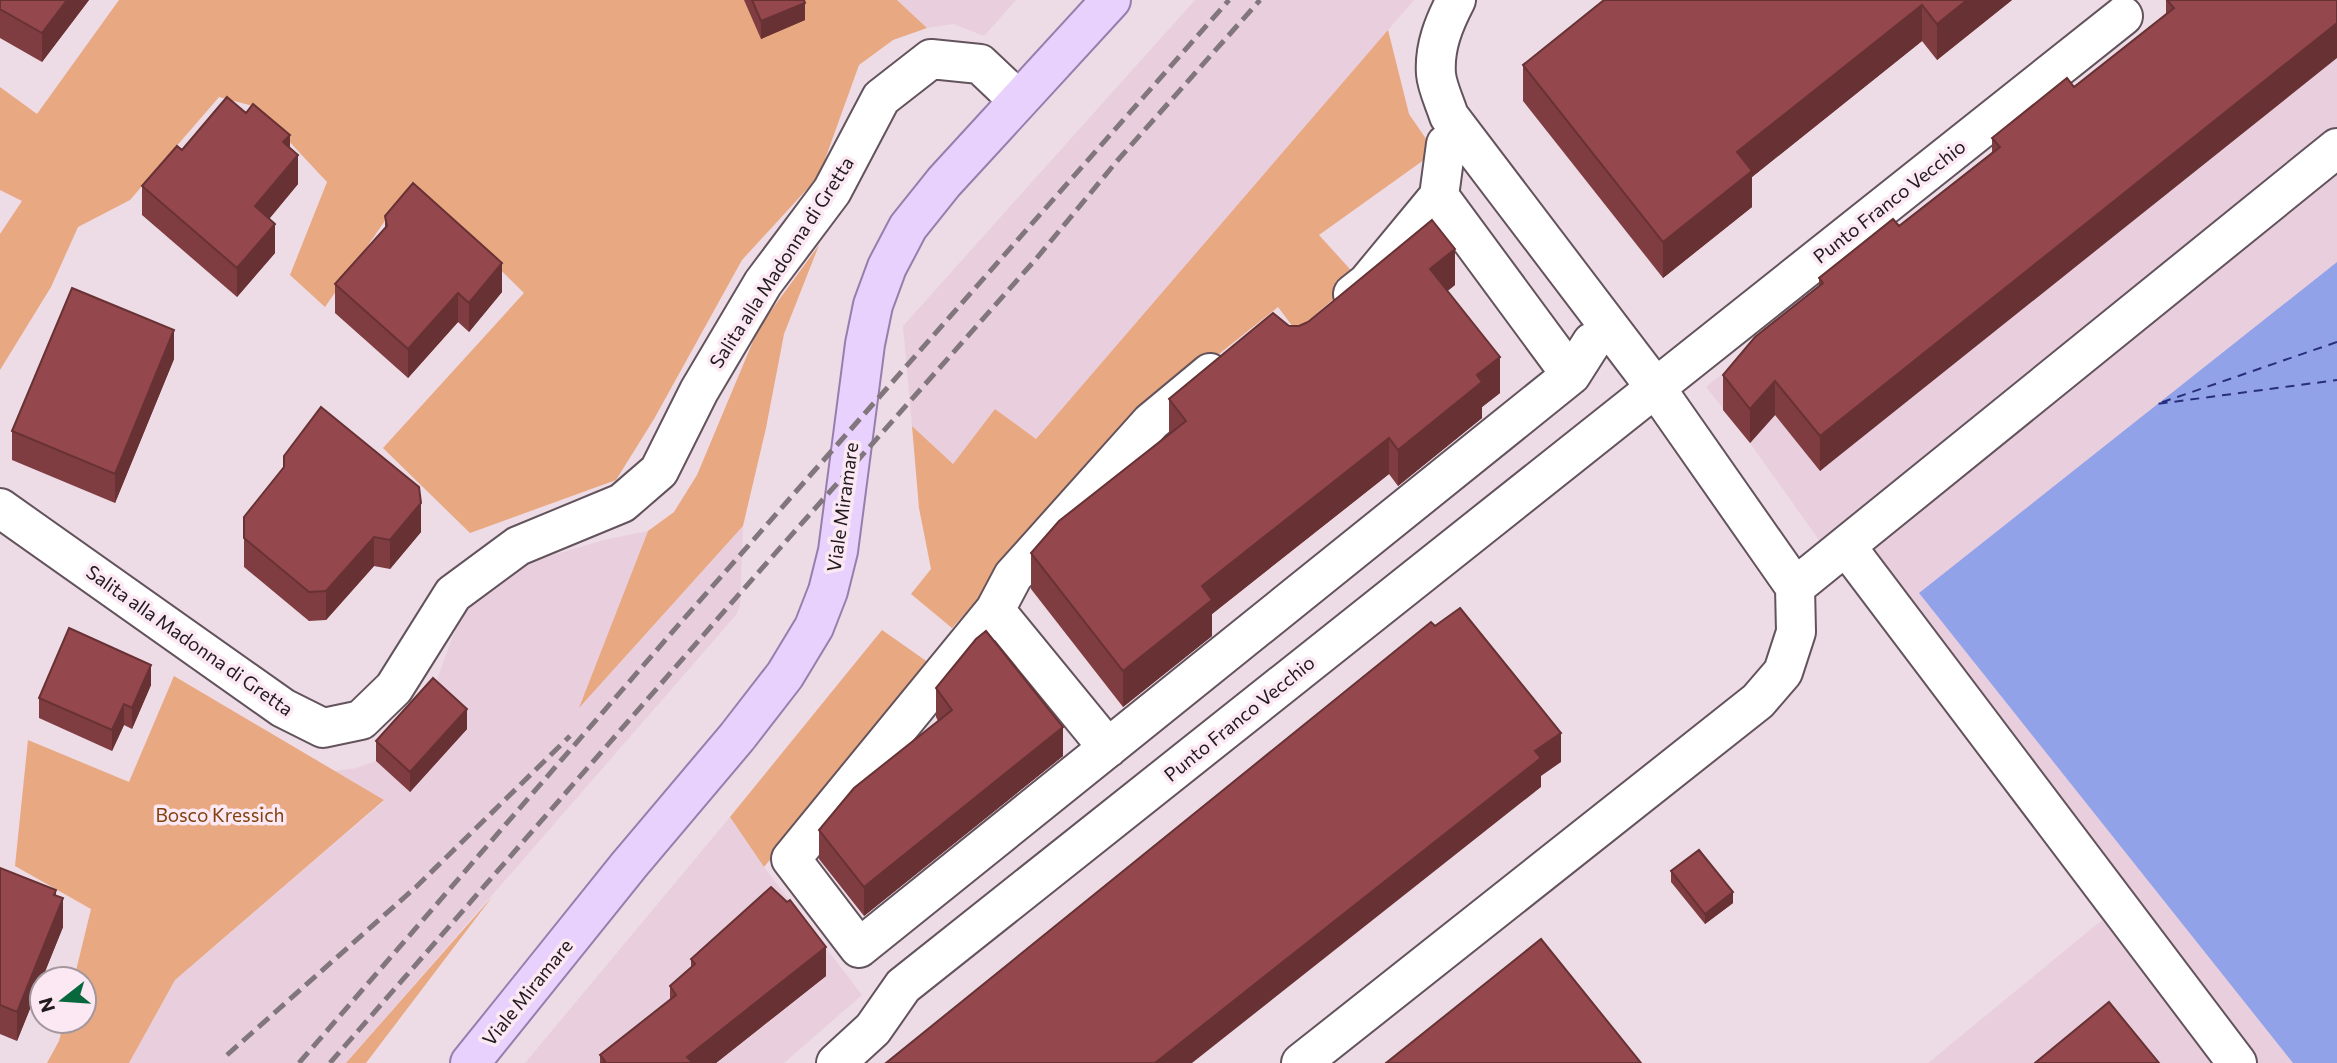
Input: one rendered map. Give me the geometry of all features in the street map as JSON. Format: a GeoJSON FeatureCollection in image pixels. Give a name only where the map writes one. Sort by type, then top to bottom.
{"type":"FeatureCollection","features":[{"type":"Feature","properties":{"kind":"main road","name":"Viale Miramare"},"geometry":{"type":"LineString","coordinates":[[470,1063],[629,865],[737,737],[785,675],[814,627],[828,591],[838,551],[865,344],[873,304],[887,267],[908,228],[944,182],[1111,0]]}},
{"type":"Feature","properties":{"kind":"street"},"geometry":{"type":"LineString","coordinates":[[1301,1063],[1758,701],[1783,672],[1796,632],[1795,587],[1656,387],[1449,116],[1436,75],[1438,46],[1444,21],[1456,0]]}},
{"type":"Feature","properties":{"kind":"street","name":"Punto Franco Vecchio"},"geometry":{"type":"LineString","coordinates":[[836,1063],[873,1029],[903,986],[2123,16]]}},
{"type":"Feature","properties":{"kind":"street","name":"Salita alla Madonna di Gretta"},"geometry":{"type":"LineString","coordinates":[[0,508],[283,708],[323,728],[361,720],[394,688],[453,594],[518,546],[622,503],[659,471],[699,391],[764,283],[832,191],[881,98],[932,59],[980,64],[1018,100]]}},
{"type":"Feature","properties":{"kind":"street"},"geometry":{"type":"LineString","coordinates":[[1326,316],[1367,283],[1439,196],[1446,144]]}},
{"type":"Feature","properties":{"kind":"street"},"geometry":{"type":"LineString","coordinates":[[1795,587],[2337,148]]}},
{"type":"Feature","properties":{"kind":"street"},"geometry":{"type":"LineString","coordinates":[[1439,196],[1571,375]]}},
{"type":"Feature","properties":{"kind":"street"},"geometry":{"type":"LineString","coordinates":[[1234,354],[1151,422],[1013,576],[995,610],[950,651],[791,859],[859,948],[1571,375],[1592,342]]}},
{"type":"Feature","properties":{"kind":"street"},"geometry":{"type":"LineString","coordinates":[[1846,546],[2237,1063]]}},
{"type":"Feature","properties":{"kind":"street"},"geometry":{"type":"LineString","coordinates":[[995,610],[1108,748]]}},
{"type":"Feature","properties":{"kind":"shaded area"},"geometry":{"type":"Polygon","coordinates":[[[897,0],[1016,0],[984,36],[953,24],[927,28],[897,0]]]}},
{"type":"Feature","properties":{"kind":"shaded area"},"geometry":{"type":"Polygon","coordinates":[[[1195,0],[1414,0],[1036,439],[995,409],[953,464],[912,426],[903,326],[1195,0]]]}},
{"type":"Feature","properties":{"kind":"shaded area"},"geometry":{"type":"Polygon","coordinates":[[[2194,0],[2337,0],[2337,262],[1919,593],[2293,1063],[1928,1063],[2102,920],[1706,387],[2194,0]]]}},
{"type":"Feature","properties":{"kind":"shaded area"},"geometry":{"type":"Polygon","coordinates":[[[743,526],[740,606],[736,615],[346,1063],[129,1063],[175,980],[384,801],[335,771],[357,768],[376,761],[436,682],[465,612],[485,589],[519,565],[604,540],[648,531],[581,706],[743,526]]]}},
{"type":"Feature","properties":{"kind":"shaded area"},"geometry":{"type":"Polygon","coordinates":[[[730,817],[764,867],[862,995],[784,1063],[525,1063],[730,817]]]}},
{"type":"Feature","properties":{"kind":"green space"},"geometry":{"type":"Polygon","coordinates":[[[119,0],[897,0],[927,28],[893,40],[859,65],[819,176],[742,260],[654,419],[616,480],[470,533],[383,448],[524,293],[412,182],[325,307],[290,275],[327,182],[257,107],[219,97],[130,200],[78,227],[51,287],[0,370],[0,234],[22,201],[0,190],[0,87],[37,114],[119,0]]]}},
{"type":"Feature","properties":{"kind":"green space"},"geometry":{"type":"Polygon","coordinates":[[[1388,30],[1409,114],[1435,152],[1319,235],[1358,278],[1296,331],[1278,307],[1150,409],[952,628],[911,594],[931,569],[919,508],[912,426],[953,464],[995,409],[1036,439],[1388,30]]]}},
{"type":"Feature","properties":{"kind":"green space"},"geometry":{"type":"Polygon","coordinates":[[[819,245],[784,334],[743,526],[579,708],[648,531],[674,512],[697,475],[759,327],[819,245]]]}},
{"type":"Feature","properties":{"kind":"green space"},"geometry":{"type":"Polygon","coordinates":[[[882,630],[932,665],[764,867],[730,817],[882,630]]]}},
{"type":"Feature","properties":{"kind":"green space","name":"Bosco Kressich"},"geometry":{"type":"Polygon","coordinates":[[[174,676],[384,800],[175,980],[129,1063],[47,1063],[60,1035],[98,1035],[98,965],[77,965],[91,909],[15,866],[28,740],[129,782],[174,676]]]}},
{"type":"Feature","properties":{"kind":"green space"},"geometry":{"type":"Polygon","coordinates":[[[492,897],[366,1063],[346,1063],[492,897]]]}},
{"type":"Feature","properties":{"kind":"water"},"geometry":{"type":"Polygon","coordinates":[[[2337,262],[2337,1063],[2293,1063],[1919,593],[2337,262]]]}},
{"type":"Feature","properties":{"kind":"building"},"geometry":{"type":"Polygon","coordinates":[[[0,0],[67,0],[42,33],[0,9],[0,0]]]}},
{"type":"Feature","properties":{"kind":"building"},"geometry":{"type":"Polygon","coordinates":[[[752,0],[804,0],[805,3],[761,21],[752,0]]]}},
{"type":"Feature","properties":{"kind":"building"},"geometry":{"type":"Polygon","coordinates":[[[1604,0],[1967,0],[1937,24],[1922,5],[1737,152],[1752,171],[1663,242],[1523,65],[1604,0]]]}},
{"type":"Feature","properties":{"kind":"building"},"geometry":{"type":"Polygon","coordinates":[[[2167,0],[2337,0],[2337,23],[1820,436],[1775,381],[1750,409],[1723,375],[1755,337],[1823,283],[1819,278],[1893,219],[1899,226],[2000,147],[1992,138],[2067,78],[2074,87],[2174,8],[2167,0]]]}},
{"type":"Feature","properties":{"kind":"building"},"geometry":{"type":"Polygon","coordinates":[[[227,97],[246,113],[253,104],[290,135],[283,142],[298,155],[255,206],[275,224],[237,268],[142,186],[177,146],[182,150],[227,97]]]}},
{"type":"Feature","properties":{"kind":"building"},"geometry":{"type":"Polygon","coordinates":[[[413,183],[502,263],[469,303],[458,293],[408,349],[335,284],[387,226],[385,216],[413,183]]]}},
{"type":"Feature","properties":{"kind":"building"},"geometry":{"type":"Polygon","coordinates":[[[1432,220],[1455,249],[1430,269],[1500,357],[1477,375],[1482,382],[1398,450],[1389,438],[1202,586],[1212,600],[1123,671],[1031,553],[1059,521],[1186,421],[1169,399],[1273,313],[1289,326],[1308,322],[1432,220]]]}},
{"type":"Feature","properties":{"kind":"building"},"geometry":{"type":"Polygon","coordinates":[[[72,288],[174,330],[115,474],[12,431],[72,288]]]}},
{"type":"Feature","properties":{"kind":"building"},"geometry":{"type":"Polygon","coordinates":[[[321,407],[419,487],[421,503],[390,540],[374,537],[326,591],[309,592],[244,538],[244,517],[284,467],[284,456],[321,407]]]}},
{"type":"Feature","properties":{"kind":"building"},"geometry":{"type":"Polygon","coordinates":[[[1460,608],[1561,733],[1535,751],[1541,758],[1155,1063],[886,1063],[1431,622],[1435,626],[1460,608]]]}},
{"type":"Feature","properties":{"kind":"building"},"geometry":{"type":"Polygon","coordinates":[[[69,628],[151,665],[132,708],[124,704],[112,730],[39,698],[69,628]]]}},
{"type":"Feature","properties":{"kind":"building"},"geometry":{"type":"Polygon","coordinates":[[[986,631],[1063,727],[864,887],[819,830],[854,788],[952,710],[936,688],[976,639],[986,631]]]}},
{"type":"Feature","properties":{"kind":"building"},"geometry":{"type":"Polygon","coordinates":[[[433,678],[467,709],[410,772],[376,741],[433,678]]]}},
{"type":"Feature","properties":{"kind":"building"},"geometry":{"type":"Polygon","coordinates":[[[1699,850],[1733,892],[1705,914],[1671,871],[1699,850]]]}},
{"type":"Feature","properties":{"kind":"building"},"geometry":{"type":"Polygon","coordinates":[[[0,868],[56,890],[54,895],[63,898],[36,965],[28,965],[28,985],[17,1012],[0,1005],[0,868]]]}},
{"type":"Feature","properties":{"kind":"building"},"geometry":{"type":"Polygon","coordinates":[[[771,887],[787,902],[790,900],[826,947],[687,1057],[693,1063],[602,1063],[605,1061],[600,1055],[676,995],[670,986],[695,964],[691,959],[771,887]]]}},
{"type":"Feature","properties":{"kind":"building"},"geometry":{"type":"Polygon","coordinates":[[[1541,939],[1641,1063],[1386,1063],[1541,939]]]}},
{"type":"Feature","properties":{"kind":"building"},"geometry":{"type":"Polygon","coordinates":[[[2109,1002],[2159,1063],[2035,1063],[2109,1002]]]}},
{"type":"Feature","properties":{"kind":"ferry route"},"geometry":{"type":"LineString","coordinates":[[2337,342],[2157,404],[2337,380]]}},
{"type":"Feature","properties":{"kind":"railway"},"geometry":{"type":"LineString","coordinates":[[299,1063],[681,622],[1229,0]]}},
{"type":"Feature","properties":{"kind":"railway"},"geometry":{"type":"LineString","coordinates":[[330,1063],[1260,0]]}},
{"type":"Feature","properties":{"kind":"railway"},"geometry":{"type":"LineString","coordinates":[[227,1055],[416,887],[570,736]]}}]}
